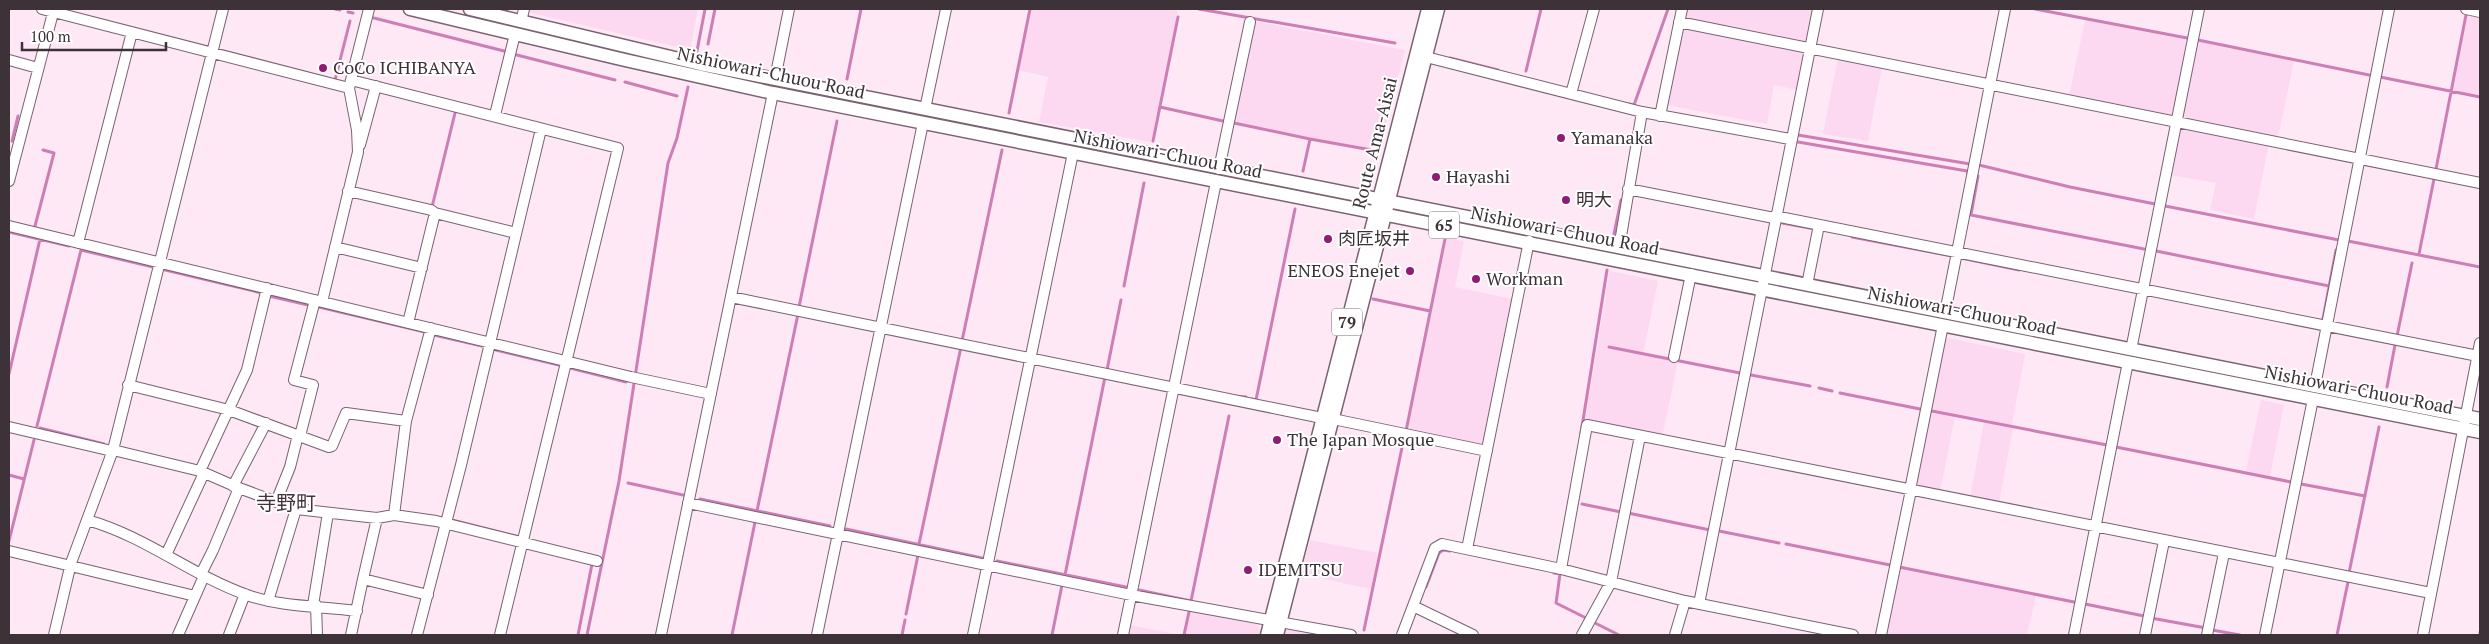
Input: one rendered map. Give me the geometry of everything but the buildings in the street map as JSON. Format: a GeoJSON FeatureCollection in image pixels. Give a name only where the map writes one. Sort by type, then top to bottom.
{"type":"FeatureCollection","features":[{"type":"Feature","properties":{"kind":"main road","name":"Nishiowari-Chuou Road"},"geometry":{"type":"LineString","coordinates":[[410,9],[773,92],[923,123],[1216,182],[1382,207],[1619,248],[1762,283],[2464,422],[2480,432]]}},
{"type":"Feature","properties":{"kind":"main road","name":"Nishiowari-Chuou Road"},"geometry":{"type":"LineString","coordinates":[[470,9],[700,64],[1218,168],[1529,241],[1691,274],[1762,283],[1807,285],[1944,319]]}},
{"type":"Feature","properties":{"kind":"main road","name":"Route Ama-Aisai"},"geometry":{"type":"LineString","coordinates":[[1267,635],[1276,621],[1382,207],[1428,9]]}},
{"type":"Feature","properties":{"kind":"main road","name":"Route Ama-Aisai"},"geometry":{"type":"LineString","coordinates":[[1382,207],[1438,9]]}},
{"type":"Feature","properties":{"kind":"main road","name":"Nishiowari-Chuou Road"},"geometry":{"type":"LineString","coordinates":[[2464,422],[2480,419]]}},
{"type":"Feature","properties":{"kind":"main road","name":"Route Ama-Aisai"},"geometry":{"type":"LineString","coordinates":[[1276,621],[1277,635]]}},
{"type":"Feature","properties":{"kind":"street"},"geometry":{"type":"LineString","coordinates":[[42,9],[53,10],[212,53],[350,84],[376,86],[618,148],[500,635]]}},
{"type":"Feature","properties":{"kind":"street"},"geometry":{"type":"LineString","coordinates":[[54,635],[70,566],[112,450],[223,9]]}},
{"type":"Feature","properties":{"kind":"street"},"geometry":{"type":"LineString","coordinates":[[358,152],[357,130],[350,84],[369,9]]}},
{"type":"Feature","properties":{"kind":"street"},"geometry":{"type":"LineString","coordinates":[[521,22],[524,9]]}},
{"type":"Feature","properties":{"kind":"street"},"geometry":{"type":"LineString","coordinates":[[775,79],[789,9]]}},
{"type":"Feature","properties":{"kind":"street"},"geometry":{"type":"LineString","coordinates":[[925,110],[946,9]]}},
{"type":"Feature","properties":{"kind":"street"},"geometry":{"type":"LineString","coordinates":[[1571,94],[1594,9]]}},
{"type":"Feature","properties":{"kind":"street"},"geometry":{"type":"LineString","coordinates":[[1660,116],[1682,9]]}},
{"type":"Feature","properties":{"kind":"street"},"geometry":{"type":"LineString","coordinates":[[1698,604],[1730,454],[1790,139],[1818,9]]}},
{"type":"Feature","properties":{"kind":"street"},"geometry":{"type":"LineString","coordinates":[[1881,635],[2005,9]]}},
{"type":"Feature","properties":{"kind":"street"},"geometry":{"type":"LineString","coordinates":[[2074,635],[2198,9]]}},
{"type":"Feature","properties":{"kind":"street"},"geometry":{"type":"LineString","coordinates":[[2265,635],[2389,9]]}},
{"type":"Feature","properties":{"kind":"street"},"geometry":{"type":"LineString","coordinates":[[2466,9],[2480,12]]}},
{"type":"Feature","properties":{"kind":"street"},"geometry":{"type":"LineString","coordinates":[[9,181],[53,10]]}},
{"type":"Feature","properties":{"kind":"street"},"geometry":{"type":"LineString","coordinates":[[1218,168],[1250,22]]}},
{"type":"Feature","properties":{"kind":"street"},"geometry":{"type":"LineString","coordinates":[[1679,22],[2480,183]]}},
{"type":"Feature","properties":{"kind":"street"},"geometry":{"type":"LineString","coordinates":[[78,243],[132,32]]}},
{"type":"Feature","properties":{"kind":"street"},"geometry":{"type":"LineString","coordinates":[[495,116],[515,34]]}},
{"type":"Feature","properties":{"kind":"street"},"geometry":{"type":"LineString","coordinates":[[1426,56],[1642,112],[1790,139]]}},
{"type":"Feature","properties":{"kind":"street"},"geometry":{"type":"LineString","coordinates":[[9,60],[38,68]]}},
{"type":"Feature","properties":{"kind":"street"},"geometry":{"type":"LineString","coordinates":[[276,502],[290,467],[313,385],[294,380],[335,247],[376,86]]}},
{"type":"Feature","properties":{"kind":"street"},"geometry":{"type":"LineString","coordinates":[[661,635],[773,92]]}},
{"type":"Feature","properties":{"kind":"street"},"geometry":{"type":"LineString","coordinates":[[1619,248],[1642,112]]}},
{"type":"Feature","properties":{"kind":"street"},"geometry":{"type":"LineString","coordinates":[[817,635],[923,123]]}},
{"type":"Feature","properties":{"kind":"street"},"geometry":{"type":"LineString","coordinates":[[417,635],[446,523],[541,129]]}},
{"type":"Feature","properties":{"kind":"street"},"geometry":{"type":"LineString","coordinates":[[973,635],[1073,153]]}},
{"type":"Feature","properties":{"kind":"street"},"geometry":{"type":"LineString","coordinates":[[1123,635],[1216,182]]}},
{"type":"Feature","properties":{"kind":"street"},"geometry":{"type":"LineString","coordinates":[[1628,189],[1957,252],[2478,356]]}},
{"type":"Feature","properties":{"kind":"street"},"geometry":{"type":"LineString","coordinates":[[348,191],[431,210],[435,213],[516,233]]}},
{"type":"Feature","properties":{"kind":"street"},"geometry":{"type":"LineString","coordinates":[[408,323],[435,213]]}},
{"type":"Feature","properties":{"kind":"street"},"geometry":{"type":"LineString","coordinates":[[1807,285],[1819,225]]}},
{"type":"Feature","properties":{"kind":"street"},"geometry":{"type":"LineString","coordinates":[[9,226],[566,362],[711,394]]}},
{"type":"Feature","properties":{"kind":"street"},"geometry":{"type":"LineString","coordinates":[[1467,550],[1529,241]]}},
{"type":"Feature","properties":{"kind":"street"},"geometry":{"type":"LineString","coordinates":[[335,247],[422,268]]}},
{"type":"Feature","properties":{"kind":"street"},"geometry":{"type":"LineString","coordinates":[[1674,357],[1691,274]]}},
{"type":"Feature","properties":{"kind":"street"},"geometry":{"type":"LineString","coordinates":[[166,555],[247,370],[267,288]]}},
{"type":"Feature","properties":{"kind":"street"},"geometry":{"type":"LineString","coordinates":[[731,297],[1487,451]]}},
{"type":"Feature","properties":{"kind":"street"},"geometry":{"type":"LineString","coordinates":[[394,516],[406,421],[430,328]]}},
{"type":"Feature","properties":{"kind":"street"},"geometry":{"type":"LineString","coordinates":[[2423,635],[2480,343]]}},
{"type":"Feature","properties":{"kind":"street"},"geometry":{"type":"LineString","coordinates":[[128,385],[229,410],[329,447],[332,446],[346,413],[406,421]]}},
{"type":"Feature","properties":{"kind":"street"},"geometry":{"type":"LineString","coordinates":[[178,635],[195,596],[236,487],[266,423]]}},
{"type":"Feature","properties":{"kind":"street"},"geometry":{"type":"LineString","coordinates":[[1561,569],[1587,425],[2431,593]]}},
{"type":"Feature","properties":{"kind":"street"},"geometry":{"type":"LineString","coordinates":[[9,427],[202,472],[236,487],[296,509],[377,518],[394,516],[446,523],[597,561]]}},
{"type":"Feature","properties":{"kind":"street"},"geometry":{"type":"LineString","coordinates":[[1582,635],[1611,582],[1640,436]]}},
{"type":"Feature","properties":{"kind":"street"},"geometry":{"type":"LineString","coordinates":[[688,503],[1131,594],[1351,635]]}},
{"type":"Feature","properties":{"kind":"street"},"geometry":{"type":"LineString","coordinates":[[268,601],[296,509]]}},
{"type":"Feature","properties":{"kind":"street"},"geometry":{"type":"LineString","coordinates":[[317,635],[315,605],[328,513]]}},
{"type":"Feature","properties":{"kind":"street"},"geometry":{"type":"LineString","coordinates":[[352,635],[377,518]]}},
{"type":"Feature","properties":{"kind":"street"},"geometry":{"type":"LineString","coordinates":[[88,520],[115,528],[202,575],[245,594],[268,601],[357,611]]}},
{"type":"Feature","properties":{"kind":"street"},"geometry":{"type":"LineString","coordinates":[[2145,635],[2164,541]]}},
{"type":"Feature","properties":{"kind":"street"},"geometry":{"type":"LineString","coordinates":[[1402,635],[1436,548],[1442,544],[1561,569],[1698,604],[1829,633],[1853,635]]}},
{"type":"Feature","properties":{"kind":"street"},"geometry":{"type":"LineString","coordinates":[[9,551],[195,596]]}},
{"type":"Feature","properties":{"kind":"street"},"geometry":{"type":"LineString","coordinates":[[2208,635],[2224,553]]}},
{"type":"Feature","properties":{"kind":"street"},"geometry":{"type":"LineString","coordinates":[[363,579],[428,595]]}},
{"type":"Feature","properties":{"kind":"street"},"geometry":{"type":"LineString","coordinates":[[229,635],[245,594]]}},
{"type":"Feature","properties":{"kind":"street"},"geometry":{"type":"LineString","coordinates":[[1675,635],[1685,601]]}},
{"type":"Feature","properties":{"kind":"street"},"geometry":{"type":"LineString","coordinates":[[1413,606],[1473,635]]}},
{"type":"Feature","properties":{"kind":"shaded area"},"geometry":{"type":"Polygon","coordinates":[[[526,9],[698,9],[690,50],[527,12],[526,9]]]}},
{"type":"Feature","properties":{"kind":"shaded area"},"geometry":{"type":"Polygon","coordinates":[[[1031,9],[1164,9],[1178,11],[1151,142],[1039,122],[1048,77],[1018,70],[1031,9]]]}},
{"type":"Feature","properties":{"kind":"shaded area"},"geometry":{"type":"Polygon","coordinates":[[[1685,9],[1814,9],[1808,42],[1803,44],[1683,19],[1685,9]]]}},
{"type":"Feature","properties":{"kind":"shaded area"},"geometry":{"type":"Polygon","coordinates":[[[2468,14],[2480,16],[2480,96],[2453,91],[2468,14]]]}},
{"type":"Feature","properties":{"kind":"shaded area"},"geometry":{"type":"Polygon","coordinates":[[[2085,20],[2187,40],[2173,114],[2170,117],[2069,96],[2085,20]]]}},
{"type":"Feature","properties":{"kind":"shaded area"},"geometry":{"type":"Polygon","coordinates":[[[1253,21],[1405,50],[1379,151],[1232,122],[1253,21]]]}},
{"type":"Feature","properties":{"kind":"shaded area"},"geometry":{"type":"Polygon","coordinates":[[[1682,27],[1801,52],[1804,56],[1797,90],[1774,85],[1767,124],[1666,105],[1682,27]]]}},
{"type":"Feature","properties":{"kind":"shaded area"},"geometry":{"type":"Polygon","coordinates":[[[2196,41],[2294,61],[2278,138],[2184,119],[2182,116],[2196,41]]]}},
{"type":"Feature","properties":{"kind":"shaded area"},"geometry":{"type":"Polygon","coordinates":[[[1838,58],[1882,67],[1868,141],[1823,134],[1838,58]]]}},
{"type":"Feature","properties":{"kind":"shaded area"},"geometry":{"type":"Polygon","coordinates":[[[2183,126],[2269,143],[2254,219],[2210,210],[2216,183],[2170,175],[2179,128],[2183,126]]]}},
{"type":"Feature","properties":{"kind":"shaded area"},"geometry":{"type":"Polygon","coordinates":[[[1447,238],[1464,241],[1455,287],[1513,299],[1483,446],[1407,432],[1447,238]]]}},
{"type":"Feature","properties":{"kind":"shaded area"},"geometry":{"type":"Polygon","coordinates":[[[1610,271],[1658,281],[1643,354],[1678,361],[1662,438],[1585,421],[1610,271]]]}},
{"type":"Feature","properties":{"kind":"shaded area"},"geometry":{"type":"Polygon","coordinates":[[[1948,338],[2025,354],[2012,425],[1931,409],[1944,341],[1948,338]]]}},
{"type":"Feature","properties":{"kind":"shaded area"},"geometry":{"type":"Polygon","coordinates":[[[2261,400],[2284,405],[2270,476],[2246,471],[2261,400]]]}},
{"type":"Feature","properties":{"kind":"shaded area"},"geometry":{"type":"Polygon","coordinates":[[[1930,411],[1955,416],[1940,492],[1919,488],[1916,484],[1930,411]]]}},
{"type":"Feature","properties":{"kind":"shaded area"},"geometry":{"type":"Polygon","coordinates":[[[1984,422],[2013,428],[1999,503],[1970,498],[1984,422]]]}},
{"type":"Feature","properties":{"kind":"shaded area"},"geometry":{"type":"Polygon","coordinates":[[[1310,540],[1378,553],[1371,589],[1301,574],[1310,540]]]}},
{"type":"Feature","properties":{"kind":"shaded area"},"geometry":{"type":"Polygon","coordinates":[[[1898,569],[2036,595],[2027,635],[1885,635],[1898,569]]]}},
{"type":"Feature","properties":{"kind":"shaded area"},"geometry":{"type":"Polygon","coordinates":[[[1191,610],[1258,624],[1260,629],[1259,635],[1185,635],[1191,610]]]}},
{"type":"Feature","properties":{"kind":"shaded area"},"geometry":{"type":"Polygon","coordinates":[[[1129,625],[1181,635],[1127,635],[1129,625]]]}},
{"type":"Feature","properties":{"kind":"shaded area"},"geometry":{"type":"Polygon","coordinates":[[[1291,628],[1328,635],[1285,635],[1286,631],[1291,628]]]}},
{"type":"Feature","properties":{"kind":"waterway"},"geometry":{"type":"LineString","coordinates":[[335,9],[340,10]]}},
{"type":"Feature","properties":{"kind":"waterway"},"geometry":{"type":"LineString","coordinates":[[697,51],[705,9]]}},
{"type":"Feature","properties":{"kind":"waterway"},"geometry":{"type":"LineString","coordinates":[[708,44],[715,9]]}},
{"type":"Feature","properties":{"kind":"waterway"},"geometry":{"type":"LineString","coordinates":[[847,79],[861,9]]}},
{"type":"Feature","properties":{"kind":"waterway"},"geometry":{"type":"LineString","coordinates":[[1009,113],[1030,9]]}},
{"type":"Feature","properties":{"kind":"waterway"},"geometry":{"type":"LineString","coordinates":[[1199,9],[1395,43]]}},
{"type":"Feature","properties":{"kind":"waterway"},"geometry":{"type":"LineString","coordinates":[[1526,71],[1541,9]]}},
{"type":"Feature","properties":{"kind":"waterway"},"geometry":{"type":"LineString","coordinates":[[1629,104],[1634,105],[1668,9]]}},
{"type":"Feature","properties":{"kind":"waterway"},"geometry":{"type":"LineString","coordinates":[[2035,9],[2187,38]]}},
{"type":"Feature","properties":{"kind":"waterway"},"geometry":{"type":"LineString","coordinates":[[348,12],[353,13]]}},
{"type":"Feature","properties":{"kind":"waterway"},"geometry":{"type":"LineString","coordinates":[[2436,169],[2466,15]]}},
{"type":"Feature","properties":{"kind":"waterway"},"geometry":{"type":"LineString","coordinates":[[1153,141],[1178,17]]}},
{"type":"Feature","properties":{"kind":"waterway"},"geometry":{"type":"LineString","coordinates":[[374,18],[508,52]]}},
{"type":"Feature","properties":{"kind":"waterway"},"geometry":{"type":"LineString","coordinates":[[335,80],[350,21]]}},
{"type":"Feature","properties":{"kind":"waterway"},"geometry":{"type":"LineString","coordinates":[[2198,40],[2369,75]]}},
{"type":"Feature","properties":{"kind":"waterway"},"geometry":{"type":"LineString","coordinates":[[513,54],[615,80]]}},
{"type":"Feature","properties":{"kind":"waterway"},"geometry":{"type":"LineString","coordinates":[[1450,58],[1498,70]]}},
{"type":"Feature","properties":{"kind":"waterway"},"geometry":{"type":"LineString","coordinates":[[2380,77],[2480,97]]}},
{"type":"Feature","properties":{"kind":"waterway"},"geometry":{"type":"LineString","coordinates":[[625,82],[677,96]]}},
{"type":"Feature","properties":{"kind":"waterway"},"geometry":{"type":"LineString","coordinates":[[587,635],[619,481],[668,163],[677,138],[688,87]]}},
{"type":"Feature","properties":{"kind":"waterway"},"geometry":{"type":"LineString","coordinates":[[1160,107],[1223,121]]}},
{"type":"Feature","properties":{"kind":"waterway"},"geometry":{"type":"LineString","coordinates":[[432,207],[455,113]]}},
{"type":"Feature","properties":{"kind":"waterway"},"geometry":{"type":"LineString","coordinates":[[12,141],[18,116]]}},
{"type":"Feature","properties":{"kind":"waterway"},"geometry":{"type":"LineString","coordinates":[[799,307],[837,121]]}},
{"type":"Feature","properties":{"kind":"waterway"},"geometry":{"type":"LineString","coordinates":[[1234,123],[1310,139]]}},
{"type":"Feature","properties":{"kind":"waterway"},"geometry":{"type":"LineString","coordinates":[[1798,135],[1970,164]]}},
{"type":"Feature","properties":{"kind":"waterway"},"geometry":{"type":"LineString","coordinates":[[1303,171],[1310,139],[1377,151]]}},
{"type":"Feature","properties":{"kind":"waterway"},"geometry":{"type":"LineString","coordinates":[[1798,142],[1967,171],[1968,174]]}},
{"type":"Feature","properties":{"kind":"waterway"},"geometry":{"type":"LineString","coordinates":[[35,226],[54,153],[43,150]]}},
{"type":"Feature","properties":{"kind":"waterway"},"geometry":{"type":"LineString","coordinates":[[962,341],[1002,150]]}},
{"type":"Feature","properties":{"kind":"waterway"},"geometry":{"type":"LineString","coordinates":[[1979,165],[2070,187],[2155,204]]}},
{"type":"Feature","properties":{"kind":"waterway"},"geometry":{"type":"LineString","coordinates":[[1978,176],[1971,215],[2144,249]]}},
{"type":"Feature","properties":{"kind":"waterway"},"geometry":{"type":"LineString","coordinates":[[2419,254],[2434,179]]}},
{"type":"Feature","properties":{"kind":"waterway"},"geometry":{"type":"LineString","coordinates":[[1124,286],[1144,183]]}},
{"type":"Feature","properties":{"kind":"waterway"},"geometry":{"type":"LineString","coordinates":[[1614,234],[1621,200]]}},
{"type":"Feature","properties":{"kind":"waterway"},"geometry":{"type":"LineString","coordinates":[[2165,206],[2339,240]]}},
{"type":"Feature","properties":{"kind":"waterway"},"geometry":{"type":"LineString","coordinates":[[1252,399],[1256,400],[1295,209]]}},
{"type":"Feature","properties":{"kind":"waterway"},"geometry":{"type":"LineString","coordinates":[[1782,223],[1815,229]]}},
{"type":"Feature","properties":{"kind":"waterway"},"geometry":{"type":"LineString","coordinates":[[9,232],[69,246]]}},
{"type":"Feature","properties":{"kind":"waterway"},"geometry":{"type":"LineString","coordinates":[[1852,237],[1952,256]]}},
{"type":"Feature","properties":{"kind":"waterway"},"geometry":{"type":"LineString","coordinates":[[9,374],[40,239]]}},
{"type":"Feature","properties":{"kind":"waterway"},"geometry":{"type":"LineString","coordinates":[[1406,431],[1445,239]]}},
{"type":"Feature","properties":{"kind":"waterway"},"geometry":{"type":"LineString","coordinates":[[2348,241],[2480,267]]}},
{"type":"Feature","properties":{"kind":"waterway"},"geometry":{"type":"LineString","coordinates":[[37,426],[81,250],[153,267]]}},
{"type":"Feature","properties":{"kind":"waterway"},"geometry":{"type":"LineString","coordinates":[[2323,319],[2336,250]]}},
{"type":"Feature","properties":{"kind":"waterway"},"geometry":{"type":"LineString","coordinates":[[2156,251],[2329,286]]}},
{"type":"Feature","properties":{"kind":"waterway"},"geometry":{"type":"LineString","coordinates":[[1961,258],[2019,270]]}},
{"type":"Feature","properties":{"kind":"waterway"},"geometry":{"type":"LineString","coordinates":[[2397,336],[2412,263]]}},
{"type":"Feature","properties":{"kind":"waterway"},"geometry":{"type":"LineString","coordinates":[[161,269],[262,293]]}},
{"type":"Feature","properties":{"kind":"waterway"},"geometry":{"type":"LineString","coordinates":[[1581,433],[1607,270]]}},
{"type":"Feature","properties":{"kind":"waterway"},"geometry":{"type":"LineString","coordinates":[[269,296],[308,305]]}},
{"type":"Feature","properties":{"kind":"waterway"},"geometry":{"type":"LineString","coordinates":[[1373,299],[1430,311]]}},
{"type":"Feature","properties":{"kind":"waterway"},"geometry":{"type":"LineString","coordinates":[[1107,370],[1121,300]]}},
{"type":"Feature","properties":{"kind":"waterway"},"geometry":{"type":"LineString","coordinates":[[319,307],[425,332]]}},
{"type":"Feature","properties":{"kind":"waterway"},"geometry":{"type":"LineString","coordinates":[[757,511],[798,314]]}},
{"type":"Feature","properties":{"kind":"waterway"},"geometry":{"type":"LineString","coordinates":[[434,335],[482,346]]}},
{"type":"Feature","properties":{"kind":"waterway"},"geometry":{"type":"LineString","coordinates":[[2387,387],[2395,345]]}},
{"type":"Feature","properties":{"kind":"waterway"},"geometry":{"type":"LineString","coordinates":[[919,544],[961,347]]}},
{"type":"Feature","properties":{"kind":"waterway"},"geometry":{"type":"LineString","coordinates":[[1609,347],[1740,373]]}},
{"type":"Feature","properties":{"kind":"waterway"},"geometry":{"type":"LineString","coordinates":[[496,350],[563,366]]}},
{"type":"Feature","properties":{"kind":"waterway"},"geometry":{"type":"LineString","coordinates":[[570,368],[626,382]]}},
{"type":"Feature","properties":{"kind":"waterway"},"geometry":{"type":"LineString","coordinates":[[1751,375],[1810,386]]}},
{"type":"Feature","properties":{"kind":"waterway"},"geometry":{"type":"LineString","coordinates":[[1065,575],[1105,377]]}},
{"type":"Feature","properties":{"kind":"waterway"},"geometry":{"type":"LineString","coordinates":[[1819,388],[1832,391]]}},
{"type":"Feature","properties":{"kind":"waterway"},"geometry":{"type":"LineString","coordinates":[[1840,393],[1920,409]]}},
{"type":"Feature","properties":{"kind":"waterway"},"geometry":{"type":"LineString","coordinates":[[1233,396],[1246,397]]}},
{"type":"Feature","properties":{"kind":"waterway"},"geometry":{"type":"LineString","coordinates":[[1932,411],[2107,445]]}},
{"type":"Feature","properties":{"kind":"waterway"},"geometry":{"type":"LineString","coordinates":[[1139,590],[1191,601],[1229,416]]}},
{"type":"Feature","properties":{"kind":"waterway"},"geometry":{"type":"LineString","coordinates":[[2349,573],[2379,427]]}},
{"type":"Feature","properties":{"kind":"waterway"},"geometry":{"type":"LineString","coordinates":[[40,428],[104,444]]}},
{"type":"Feature","properties":{"kind":"waterway"},"geometry":{"type":"LineString","coordinates":[[1364,630],[1404,438]]}},
{"type":"Feature","properties":{"kind":"waterway"},"geometry":{"type":"LineString","coordinates":[[9,541],[34,440]]}},
{"type":"Feature","properties":{"kind":"waterway"},"geometry":{"type":"LineString","coordinates":[[2116,447],[2291,482]]}},
{"type":"Feature","properties":{"kind":"waterway"},"geometry":{"type":"LineString","coordinates":[[9,475],[24,479]]}},
{"type":"Feature","properties":{"kind":"waterway"},"geometry":{"type":"LineString","coordinates":[[628,483],[683,495]]}},
{"type":"Feature","properties":{"kind":"waterway"},"geometry":{"type":"LineString","coordinates":[[2301,484],[2365,496]]}},
{"type":"Feature","properties":{"kind":"waterway"},"geometry":{"type":"LineString","coordinates":[[700,499],[830,526]]}},
{"type":"Feature","properties":{"kind":"waterway"},"geometry":{"type":"LineString","coordinates":[[1582,504],[1621,512]]}},
{"type":"Feature","properties":{"kind":"waterway"},"geometry":{"type":"LineString","coordinates":[[1628,513],[1710,530]]}},
{"type":"Feature","properties":{"kind":"waterway"},"geometry":{"type":"LineString","coordinates":[[452,520],[520,537]]}},
{"type":"Feature","properties":{"kind":"waterway"},"geometry":{"type":"LineString","coordinates":[[732,635],[755,522]]}},
{"type":"Feature","properties":{"kind":"waterway"},"geometry":{"type":"LineString","coordinates":[[846,529],[982,558]]}},
{"type":"Feature","properties":{"kind":"waterway"},"geometry":{"type":"LineString","coordinates":[[1719,531],[1779,543]]}},
{"type":"Feature","properties":{"kind":"waterway"},"geometry":{"type":"LineString","coordinates":[[1786,544],[1890,565]]}},
{"type":"Feature","properties":{"kind":"waterway"},"geometry":{"type":"LineString","coordinates":[[1426,587],[1439,553],[1443,550],[1450,551]]}},
{"type":"Feature","properties":{"kind":"waterway"},"geometry":{"type":"LineString","coordinates":[[906,614],[918,555]]}},
{"type":"Feature","properties":{"kind":"waterway"},"geometry":{"type":"LineString","coordinates":[[997,561],[1126,587]]}},
{"type":"Feature","properties":{"kind":"waterway"},"geometry":{"type":"LineString","coordinates":[[578,635],[592,564]]}},
{"type":"Feature","properties":{"kind":"waterway"},"geometry":{"type":"LineString","coordinates":[[1899,567],[2074,602]]}},
{"type":"Feature","properties":{"kind":"waterway"},"geometry":{"type":"LineString","coordinates":[[1554,573],[1560,574],[1556,603],[1588,619]]}},
{"type":"Feature","properties":{"kind":"waterway"},"geometry":{"type":"LineString","coordinates":[[2337,635],[2348,582]]}},
{"type":"Feature","properties":{"kind":"waterway"},"geometry":{"type":"LineString","coordinates":[[1052,635],[1062,585]]}},
{"type":"Feature","properties":{"kind":"waterway"},"geometry":{"type":"LineString","coordinates":[[2085,604],[2144,616]]}},
{"type":"Feature","properties":{"kind":"waterway"},"geometry":{"type":"LineString","coordinates":[[1184,635],[1189,612]]}},
{"type":"Feature","properties":{"kind":"waterway"},"geometry":{"type":"LineString","coordinates":[[2151,618],[2206,628]]}},
{"type":"Feature","properties":{"kind":"waterway"},"geometry":{"type":"LineString","coordinates":[[902,635],[905,620]]}},
{"type":"Feature","properties":{"kind":"waterway"},"geometry":{"type":"LineString","coordinates":[[1595,623],[1619,635]]}},
{"type":"Feature","properties":{"kind":"waterway"},"geometry":{"type":"LineString","coordinates":[[2212,630],[2240,635]]}},
{"type":"Feature","properties":{"kind":"place","name":"CoCo ICHIBANYA"},"geometry":{"type":"Point","coordinates":[323,68]}},
{"type":"Feature","properties":{"kind":"place","name":"Yamanaka"},"geometry":{"type":"Point","coordinates":[1561,138]}},
{"type":"Feature","properties":{"kind":"place","name":"Hayashi"},"geometry":{"type":"Point","coordinates":[1436,177]}},
{"type":"Feature","properties":{"kind":"place","name":"明大"},"geometry":{"type":"Point","coordinates":[1566,200]}},
{"type":"Feature","properties":{"kind":"place","name":"肉匠坂井"},"geometry":{"type":"Point","coordinates":[1328,239]}},
{"type":"Feature","properties":{"kind":"place","name":"ENEOS Enejet"},"geometry":{"type":"Point","coordinates":[1410,271]}},
{"type":"Feature","properties":{"kind":"place","name":"Workman"},"geometry":{"type":"Point","coordinates":[1476,279]}},
{"type":"Feature","properties":{"kind":"place","name":"The Japan Mosque"},"geometry":{"type":"Point","coordinates":[1277,440]}},
{"type":"Feature","properties":{"kind":"place","name":"IDEMITSU"},"geometry":{"type":"Point","coordinates":[1248,570]}},
{"type":"Feature","properties":{"kind":"district","name":"寺野町"},"geometry":{"type":"Point","coordinates":[286,503]}}]}
